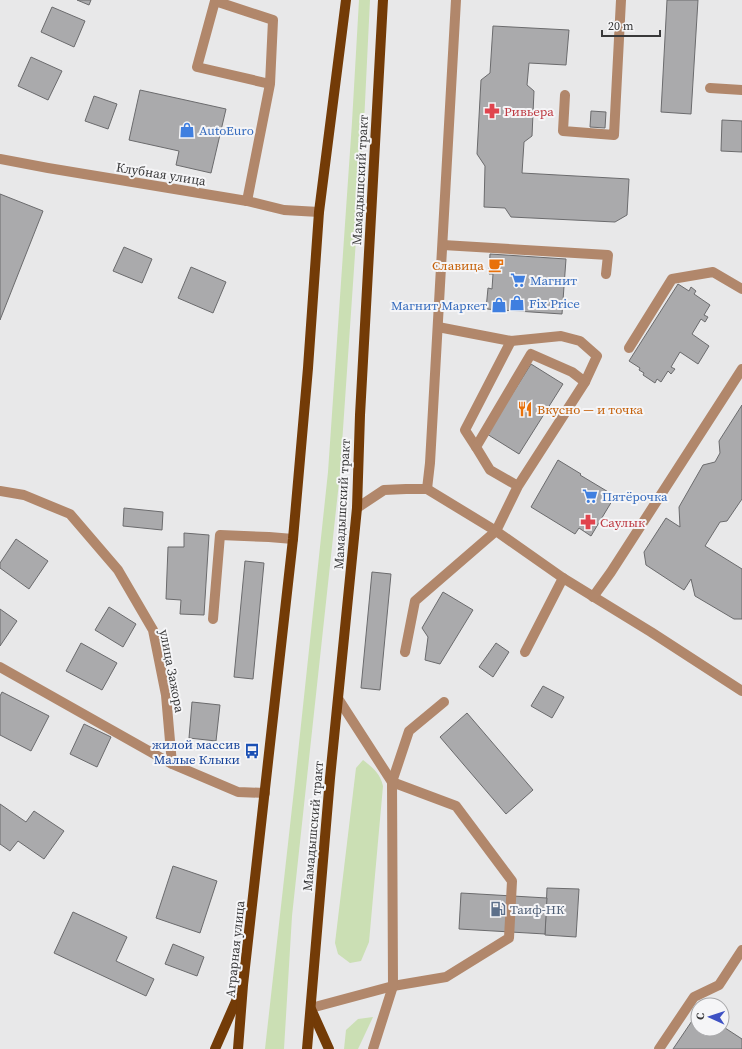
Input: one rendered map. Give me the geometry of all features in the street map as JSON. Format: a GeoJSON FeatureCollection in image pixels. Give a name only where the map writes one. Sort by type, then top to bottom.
{"type":"FeatureCollection","features":[{"type":"Feature","properties":{"kind":"main road"},"geometry":{"type":"LineString","coordinates":[[265,793],[293,539],[308,368],[319,212],[346,0]]}},
{"type":"Feature","properties":{"kind":"main road","name":"Мамадышский тракт"},"geometry":{"type":"LineString","coordinates":[[311,1008],[330,778],[358,508],[360,415],[383,0]]}},
{"type":"Feature","properties":{"kind":"main road","name":"Аграрная улица"},"geometry":{"type":"LineString","coordinates":[[238,1049],[243,985],[265,793]]}},
{"type":"Feature","properties":{"kind":"main road"},"geometry":{"type":"LineString","coordinates":[[215,1049],[243,985]]}},
{"type":"Feature","properties":{"kind":"main road"},"geometry":{"type":"LineString","coordinates":[[307,1049],[311,1008]]}},
{"type":"Feature","properties":{"kind":"main road"},"geometry":{"type":"LineString","coordinates":[[311,1008],[329,1049]]}},
{"type":"Feature","properties":{"kind":"street"},"geometry":{"type":"LineString","coordinates":[[427,490],[430,463],[443,245],[456,0]]}},
{"type":"Feature","properties":{"kind":"street"},"geometry":{"type":"LineString","coordinates":[[565,95],[563,131],[614,134],[621,0]]}},
{"type":"Feature","properties":{"kind":"street"},"geometry":{"type":"LineString","coordinates":[[247,201],[270,84],[273,20],[215,1],[197,67],[270,84]]}},
{"type":"Feature","properties":{"kind":"street"},"geometry":{"type":"LineString","coordinates":[[710,88],[742,90]]}},
{"type":"Feature","properties":{"kind":"street","name":"Клубная улица"},"geometry":{"type":"LineString","coordinates":[[0,159],[247,201],[284,210],[319,212]]}},
{"type":"Feature","properties":{"kind":"street"},"geometry":{"type":"LineString","coordinates":[[443,245],[608,255],[606,274]]}},
{"type":"Feature","properties":{"kind":"street"},"geometry":{"type":"LineString","coordinates":[[629,348],[672,280],[713,272],[742,288]]}},
{"type":"Feature","properties":{"kind":"street"},"geometry":{"type":"LineString","coordinates":[[405,652],[415,601],[496,531],[518,486],[585,382],[597,356],[580,341],[561,336],[511,341],[438,328]]}},
{"type":"Feature","properties":{"kind":"street"},"geometry":{"type":"LineString","coordinates":[[511,341],[465,430],[490,470],[518,486]]}},
{"type":"Feature","properties":{"kind":"street"},"geometry":{"type":"LineString","coordinates":[[476,447],[531,354],[572,372],[585,382]]}},
{"type":"Feature","properties":{"kind":"street"},"geometry":{"type":"LineString","coordinates":[[593,597],[611,572],[742,369]]}},
{"type":"Feature","properties":{"kind":"street"},"geometry":{"type":"LineString","coordinates":[[358,508],[384,490],[427,490],[496,531],[563,578],[651,632],[742,691]]}},
{"type":"Feature","properties":{"kind":"street","name":"улица Зажора"},"geometry":{"type":"LineString","coordinates":[[0,491],[24,495],[70,514],[118,570],[153,630],[166,694],[172,764]]}},
{"type":"Feature","properties":{"kind":"street"},"geometry":{"type":"LineString","coordinates":[[213,619],[220,535],[293,539]]}},
{"type":"Feature","properties":{"kind":"street"},"geometry":{"type":"LineString","coordinates":[[525,652],[563,578]]}},
{"type":"Feature","properties":{"kind":"street"},"geometry":{"type":"LineString","coordinates":[[0,667],[172,764],[238,792],[265,793]]}},
{"type":"Feature","properties":{"kind":"street"},"geometry":{"type":"LineString","coordinates":[[311,1008],[393,986],[446,977],[509,938],[512,881],[456,806],[392,782],[339,700]]}},
{"type":"Feature","properties":{"kind":"street"},"geometry":{"type":"LineString","coordinates":[[373,1049],[393,986],[392,782],[409,731],[444,702]]}},
{"type":"Feature","properties":{"kind":"street"},"geometry":{"type":"LineString","coordinates":[[659,1049],[694,997],[719,985],[742,950]]}},
{"type":"Feature","properties":{"kind":"green space"},"geometry":{"type":"Polygon","coordinates":[[[359,0],[370,0],[364,123],[340,473],[292,916],[284,1049],[265,1049],[328,472],[359,0]]]}},
{"type":"Feature","properties":{"kind":"green space"},"geometry":{"type":"Polygon","coordinates":[[[363,760],[378,774],[383,786],[369,942],[361,961],[350,963],[338,954],[335,943],[356,768],[363,760]]]}},
{"type":"Feature","properties":{"kind":"green space"},"geometry":{"type":"Polygon","coordinates":[[[373,1017],[358,1049],[344,1049],[346,1030],[358,1019],[373,1017]]]}},
{"type":"Feature","properties":{"kind":"building"},"geometry":{"type":"Polygon","coordinates":[[[77,0],[91,0],[89,5],[77,0]]]}},
{"type":"Feature","properties":{"kind":"building"},"geometry":{"type":"Polygon","coordinates":[[[667,0],[698,0],[691,114],[661,112],[667,0]]]}},
{"type":"Feature","properties":{"kind":"building"},"geometry":{"type":"Polygon","coordinates":[[[52,7],[85,21],[74,47],[41,32],[52,7]]]}},
{"type":"Feature","properties":{"kind":"building"},"geometry":{"type":"Polygon","coordinates":[[[493,26],[569,30],[566,65],[529,63],[527,85],[534,91],[532,136],[524,142],[522,173],[629,179],[627,215],[615,222],[511,217],[505,208],[484,207],[485,166],[477,154],[481,80],[490,73],[493,26]]]}},
{"type":"Feature","properties":{"kind":"building"},"geometry":{"type":"Polygon","coordinates":[[[31,57],[62,71],[48,100],[18,86],[31,57]]]}},
{"type":"Feature","properties":{"kind":"building"},"geometry":{"type":"Polygon","coordinates":[[[140,90],[226,109],[211,173],[176,165],[179,151],[129,140],[140,90]]]}},
{"type":"Feature","properties":{"kind":"building"},"geometry":{"type":"Polygon","coordinates":[[[94,96],[117,104],[108,129],[85,121],[94,96]]]}},
{"type":"Feature","properties":{"kind":"building"},"geometry":{"type":"Polygon","coordinates":[[[591,111],[606,112],[605,128],[590,127],[591,111]]]}},
{"type":"Feature","properties":{"kind":"building"},"geometry":{"type":"Polygon","coordinates":[[[722,120],[742,121],[742,152],[721,151],[722,120]]]}},
{"type":"Feature","properties":{"kind":"building"},"geometry":{"type":"Polygon","coordinates":[[[0,194],[43,211],[0,320],[0,194]]]}},
{"type":"Feature","properties":{"kind":"building"},"geometry":{"type":"Polygon","coordinates":[[[124,247],[152,259],[142,283],[113,271],[124,247]]]}},
{"type":"Feature","properties":{"kind":"building"},"geometry":{"type":"Polygon","coordinates":[[[490,254],[566,259],[562,314],[486,309],[488,288],[492,289],[493,274],[489,274],[490,254]]]}},
{"type":"Feature","properties":{"kind":"building"},"geometry":{"type":"Polygon","coordinates":[[[191,267],[226,282],[213,313],[178,298],[191,267]]]}},
{"type":"Feature","properties":{"kind":"building"},"geometry":{"type":"Polygon","coordinates":[[[678,284],[689,291],[691,287],[696,291],[694,294],[710,305],[704,315],[708,317],[705,322],[701,319],[692,334],[709,346],[698,364],[680,352],[671,367],[675,369],[671,374],[668,371],[661,382],[657,379],[655,383],[643,375],[644,373],[639,370],[640,368],[629,361],[678,284]]]}},
{"type":"Feature","properties":{"kind":"building","name":"Вкусно — и точка"},"geometry":{"type":"Polygon","coordinates":[[[531,364],[563,384],[519,454],[487,434],[531,364]]]}},
{"type":"Feature","properties":{"kind":"building"},"geometry":{"type":"Polygon","coordinates":[[[742,405],[742,499],[727,521],[720,522],[705,546],[742,569],[742,619],[734,619],[695,596],[691,579],[684,590],[646,565],[644,552],[666,518],[680,527],[679,507],[703,465],[715,462],[720,453],[719,441],[742,405]]]}},
{"type":"Feature","properties":{"kind":"building"},"geometry":{"type":"Polygon","coordinates":[[[558,460],[615,496],[591,536],[579,528],[575,534],[531,507],[558,460]]]}},
{"type":"Feature","properties":{"kind":"building"},"geometry":{"type":"Polygon","coordinates":[[[124,508],[163,512],[162,530],[123,526],[124,508]]]}},
{"type":"Feature","properties":{"kind":"building"},"geometry":{"type":"Polygon","coordinates":[[[184,533],[209,535],[204,615],[180,614],[181,600],[166,599],[168,547],[184,547],[184,533]]]}},
{"type":"Feature","properties":{"kind":"building"},"geometry":{"type":"Polygon","coordinates":[[[16,539],[48,561],[29,589],[0,568],[0,563],[16,539]]]}},
{"type":"Feature","properties":{"kind":"building"},"geometry":{"type":"Polygon","coordinates":[[[245,561],[264,563],[253,679],[234,677],[245,561]]]}},
{"type":"Feature","properties":{"kind":"building"},"geometry":{"type":"Polygon","coordinates":[[[372,572],[391,574],[380,690],[361,688],[372,572]]]}},
{"type":"Feature","properties":{"kind":"building"},"geometry":{"type":"Polygon","coordinates":[[[443,592],[473,610],[440,664],[425,660],[428,637],[422,628],[443,592]]]}},
{"type":"Feature","properties":{"kind":"building"},"geometry":{"type":"Polygon","coordinates":[[[109,607],[136,624],[123,647],[95,630],[109,607]]]}},
{"type":"Feature","properties":{"kind":"building"},"geometry":{"type":"Polygon","coordinates":[[[0,609],[17,621],[0,646],[0,609]]]}},
{"type":"Feature","properties":{"kind":"building"},"geometry":{"type":"Polygon","coordinates":[[[81,643],[117,663],[102,690],[66,671],[81,643]]]}},
{"type":"Feature","properties":{"kind":"building"},"geometry":{"type":"Polygon","coordinates":[[[496,643],[509,652],[493,677],[479,667],[496,643]]]}},
{"type":"Feature","properties":{"kind":"building"},"geometry":{"type":"Polygon","coordinates":[[[543,686],[564,697],[552,718],[531,706],[543,686]]]}},
{"type":"Feature","properties":{"kind":"building"},"geometry":{"type":"Polygon","coordinates":[[[2,692],[49,716],[31,751],[0,735],[0,696],[2,692]]]}},
{"type":"Feature","properties":{"kind":"building"},"geometry":{"type":"Polygon","coordinates":[[[192,702],[220,705],[216,741],[189,738],[192,702]]]}},
{"type":"Feature","properties":{"kind":"building"},"geometry":{"type":"Polygon","coordinates":[[[467,713],[533,790],[506,814],[440,737],[467,713]]]}},
{"type":"Feature","properties":{"kind":"building"},"geometry":{"type":"Polygon","coordinates":[[[84,724],[111,737],[97,767],[70,754],[84,724]]]}},
{"type":"Feature","properties":{"kind":"building"},"geometry":{"type":"Polygon","coordinates":[[[0,804],[26,822],[34,811],[64,831],[44,859],[18,841],[10,851],[0,844],[0,804]]]}},
{"type":"Feature","properties":{"kind":"building"},"geometry":{"type":"Polygon","coordinates":[[[173,866],[217,881],[200,933],[156,918],[173,866]]]}},
{"type":"Feature","properties":{"kind":"building"},"geometry":{"type":"Polygon","coordinates":[[[547,888],[579,889],[576,937],[545,935],[547,888]]]}},
{"type":"Feature","properties":{"kind":"building"},"geometry":{"type":"Polygon","coordinates":[[[461,893],[547,898],[545,934],[459,929],[461,893]]]}},
{"type":"Feature","properties":{"kind":"building"},"geometry":{"type":"Polygon","coordinates":[[[73,912],[127,937],[116,961],[154,979],[146,996],[54,953],[73,912]]]}},
{"type":"Feature","properties":{"kind":"building"},"geometry":{"type":"Polygon","coordinates":[[[173,944],[204,957],[197,976],[165,964],[173,944]]]}},
{"type":"Feature","properties":{"kind":"building"},"geometry":{"type":"Polygon","coordinates":[[[690,1024],[690,1037],[730,1037],[730,1031],[742,1039],[742,1049],[673,1049],[690,1024]]]}},
{"type":"Feature","properties":{"kind":"place","name":"Ривьера"},"geometry":{"type":"Point","coordinates":[492,111]}},
{"type":"Feature","properties":{"kind":"place","name":"AutoEuro"},"geometry":{"type":"Point","coordinates":[187,130]}},
{"type":"Feature","properties":{"kind":"place","name":"Славица"},"geometry":{"type":"Point","coordinates":[496,265]}},
{"type":"Feature","properties":{"kind":"place","name":"Магнит"},"geometry":{"type":"Point","coordinates":[518,280]}},
{"type":"Feature","properties":{"kind":"place","name":"Fix Price"},"geometry":{"type":"Point","coordinates":[517,303]}},
{"type":"Feature","properties":{"kind":"place","name":"Магнит Маркет"},"geometry":{"type":"Point","coordinates":[499,305]}},
{"type":"Feature","properties":{"kind":"place","name":"Вкусно — и точка"},"geometry":{"type":"Point","coordinates":[525,409]}},
{"type":"Feature","properties":{"kind":"place","name":"Пятёрочка"},"geometry":{"type":"Point","coordinates":[590,496]}},
{"type":"Feature","properties":{"kind":"place","name":"Саулык"},"geometry":{"type":"Point","coordinates":[588,522]}},
{"type":"Feature","properties":{"kind":"place","name":"жилой массив Малые Клыки"},"geometry":{"type":"Point","coordinates":[252,751]}},
{"type":"Feature","properties":{"kind":"place","name":"Таиф-НК"},"geometry":{"type":"Point","coordinates":[498,909]}}]}
